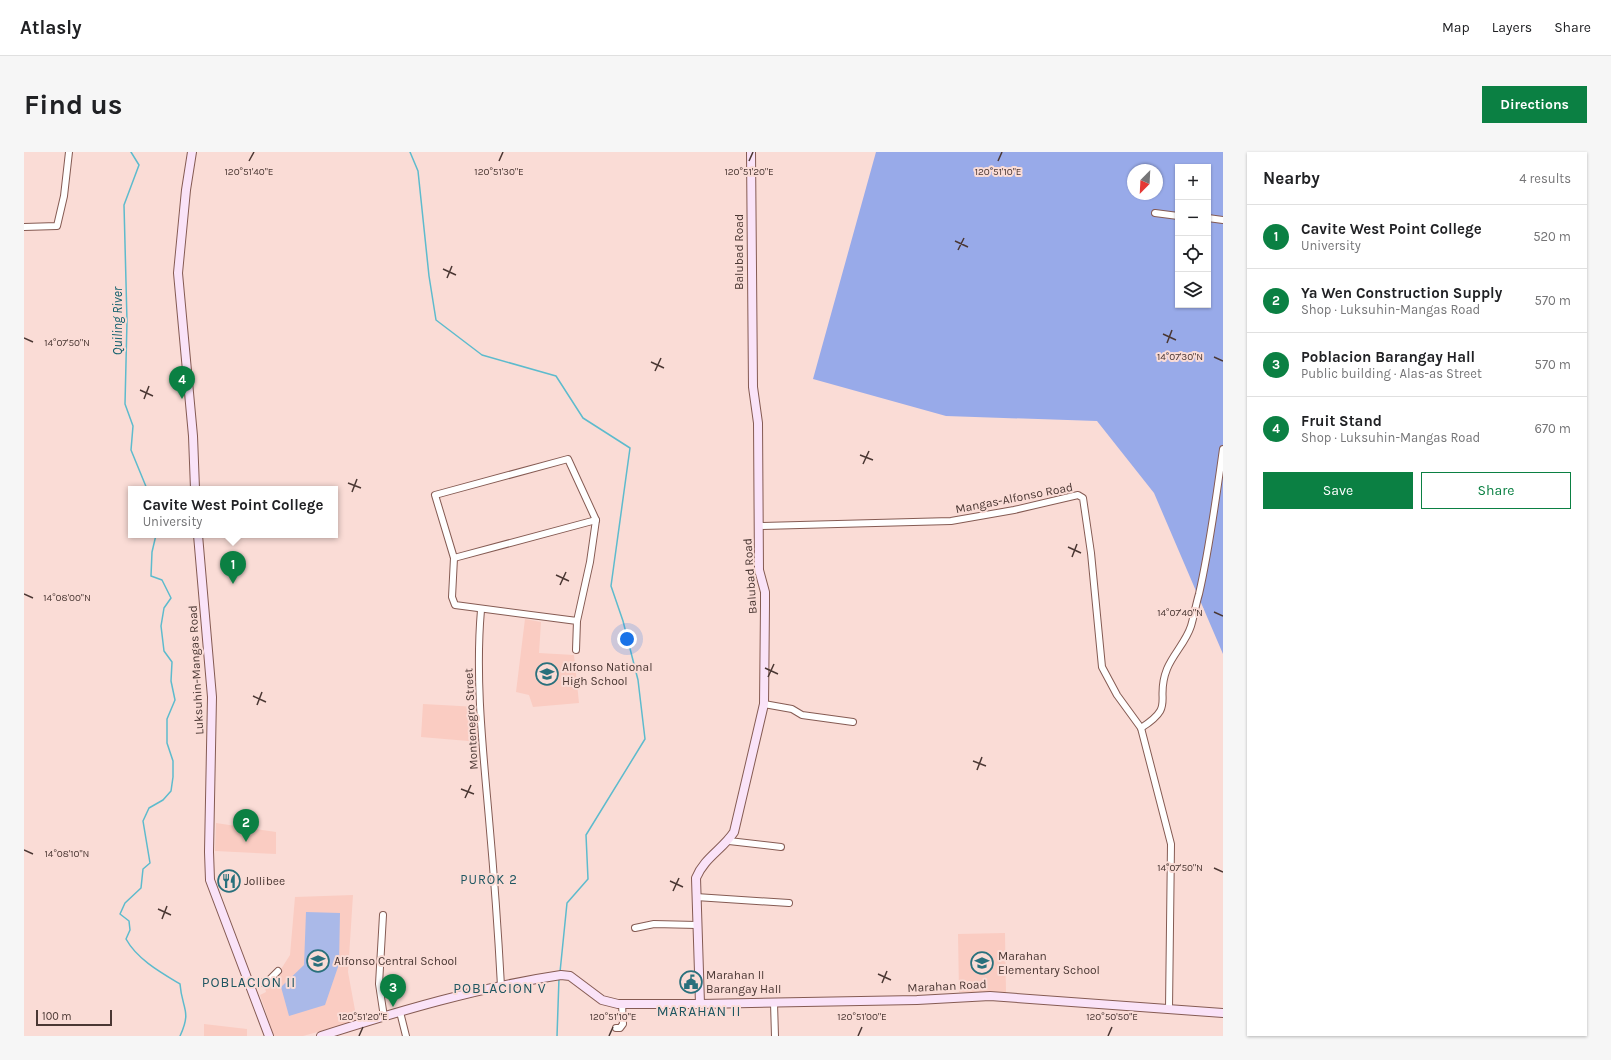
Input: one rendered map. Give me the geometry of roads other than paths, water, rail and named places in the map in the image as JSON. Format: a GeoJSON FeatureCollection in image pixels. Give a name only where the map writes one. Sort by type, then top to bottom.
{"type":"FeatureCollection","features":[{"type":"Feature","properties":{"kind":"main road"},"geometry":{"type":"LineString","coordinates":[[192,152],[186,190],[178,273],[193,436],[195,486]]}},
{"type":"Feature","properties":{"kind":"main road","name":"Balubad Road"},"geometry":{"type":"LineString","coordinates":[[700,1004],[696,878],[704,862],[729,841],[738,821],[743,790],[764,704],[765,592],[760,570],[758,423],[754,387],[752,333],[751,152]]}},
{"type":"Feature","properties":{"kind":"main road","name":"Luksuhin-Mangas Road"},"geometry":{"type":"LineString","coordinates":[[198,538],[212,697],[209,852],[210,880],[269,1036]]}},
{"type":"Feature","properties":{"kind":"main road","name":"Marahan Road"},"geometry":{"type":"LineString","coordinates":[[501,986],[561,975],[570,976],[602,1000],[622,1004],[918,1000],[990,996],[1223,1013]]}},
{"type":"Feature","properties":{"kind":"main road"},"geometry":{"type":"LineString","coordinates":[[321,1036],[400,1012],[501,986]]}},
{"type":"Feature","properties":{"kind":"street"},"geometry":{"type":"LineString","coordinates":[[24,227],[57,226],[64,196],[69,152]]}},
{"type":"Feature","properties":{"kind":"street"},"geometry":{"type":"LineString","coordinates":[[1154,213],[1175,216]]}},
{"type":"Feature","properties":{"kind":"street"},"geometry":{"type":"LineString","coordinates":[[1211,218],[1223,220]]}},
{"type":"Feature","properties":{"kind":"street"},"geometry":{"type":"LineString","coordinates":[[1141,728],[1156,719],[1161,712],[1163,705],[1162,689],[1167,669],[1191,627],[1209,551],[1223,449]]}},
{"type":"Feature","properties":{"kind":"street"},"geometry":{"type":"LineString","coordinates":[[576,650],[577,621],[590,562],[596,520],[568,459],[435,495],[454,558],[453,602],[459,606],[481,610],[577,621]]}},
{"type":"Feature","properties":{"kind":"street","name":"Mangas-Alfonso Road"},"geometry":{"type":"LineString","coordinates":[[759,526],[951,521],[1014,510],[1078,495],[1083,498],[1091,553],[1102,667],[1117,695],[1141,728],[1171,844],[1169,1008]]}},
{"type":"Feature","properties":{"kind":"street"},"geometry":{"type":"LineString","coordinates":[[454,558],[596,520]]}},
{"type":"Feature","properties":{"kind":"street","name":"Montenegro Street"},"geometry":{"type":"LineString","coordinates":[[481,610],[478,642],[481,718],[496,889],[501,986]]}},
{"type":"Feature","properties":{"kind":"street"},"geometry":{"type":"LineString","coordinates":[[764,704],[792,709],[802,715],[853,722]]}},
{"type":"Feature","properties":{"kind":"street"},"geometry":{"type":"LineString","coordinates":[[729,841],[781,847]]}},
{"type":"Feature","properties":{"kind":"street"},"geometry":{"type":"LineString","coordinates":[[696,897],[789,902]]}},
{"type":"Feature","properties":{"kind":"street"},"geometry":{"type":"LineString","coordinates":[[383,915],[379,984],[384,1017]]}},
{"type":"Feature","properties":{"kind":"street"},"geometry":{"type":"LineString","coordinates":[[635,928],[654,924],[697,925]]}},
{"type":"Feature","properties":{"kind":"street"},"geometry":{"type":"LineString","coordinates":[[251,986],[269,980],[278,971]]}},
{"type":"Feature","properties":{"kind":"street"},"geometry":{"type":"LineString","coordinates":[[774,1003],[775,1036]]}},
{"type":"Feature","properties":{"kind":"street"},"geometry":{"type":"LineString","coordinates":[[616,1028],[620,1028],[623,1024],[622,1004]]}},
{"type":"Feature","properties":{"kind":"street"},"geometry":{"type":"LineString","coordinates":[[400,1012],[406,1036]]}},
{"type":"Feature","properties":{"kind":"waterway","name":"Quiling River"},"geometry":{"type":"LineString","coordinates":[[131,152],[139,165],[124,205],[127,321],[125,404],[133,426],[131,450],[146,486]]}},
{"type":"Feature","properties":{"kind":"waterway"},"geometry":{"type":"LineString","coordinates":[[410,152],[418,171],[429,276],[436,320],[482,355],[556,376],[583,418],[630,448],[611,586],[623,621],[638,680],[645,739],[586,835],[588,879],[567,903],[560,972]]}},
{"type":"Feature","properties":{"kind":"waterway","name":"Quiling River"},"geometry":{"type":"LineString","coordinates":[[155,538],[152,552],[151,576],[162,580],[171,598],[164,608],[161,626],[164,651],[172,662],[171,681],[175,700],[167,719],[167,743],[173,761],[173,777],[171,791],[163,800],[149,808],[143,821],[150,863],[143,869],[141,888],[125,903],[120,914],[129,921],[130,930],[126,939],[136,953],[165,975],[180,984],[186,1015],[184,1027],[180,1036]]}},
{"type":"Feature","properties":{"kind":"waterway"},"geometry":{"type":"LineString","coordinates":[[557,1036],[559,978]]}},
{"type":"Feature","properties":{"kind":"place","name":"Fruit Stand"},"geometry":{"type":"Point","coordinates":[182,399]}},
{"type":"Feature","properties":{"kind":"place","name":"Cavite West Point College"},"geometry":{"type":"Point","coordinates":[233,584]}},
{"type":"Feature","properties":{"kind":"place","name":"Alfonso National High School"},"geometry":{"type":"Point","coordinates":[547,674]}},
{"type":"Feature","properties":{"kind":"place","name":"Ya Wen Construction Supply"},"geometry":{"type":"Point","coordinates":[246,842]}},
{"type":"Feature","properties":{"kind":"place","name":"Jollibee"},"geometry":{"type":"Point","coordinates":[229,881]}},
{"type":"Feature","properties":{"kind":"place","name":"Alfonso Central School"},"geometry":{"type":"Point","coordinates":[318,961]}},
{"type":"Feature","properties":{"kind":"place","name":"Marahan Elementary School"},"geometry":{"type":"Point","coordinates":[982,963]}},
{"type":"Feature","properties":{"kind":"place","name":"Marahan II Barangay Hall"},"geometry":{"type":"Point","coordinates":[691,982]}},
{"type":"Feature","properties":{"kind":"place","name":"Poblacion Barangay Hall"},"geometry":{"type":"Point","coordinates":[393,1007]}},
{"type":"Feature","properties":{"kind":"district","name":"PUROK 2"},"geometry":{"type":"Point","coordinates":[489,879]}},
{"type":"Feature","properties":{"kind":"district","name":"POBLACION II"},"geometry":{"type":"Point","coordinates":[249,982]}},
{"type":"Feature","properties":{"kind":"district","name":"POBLACION V"},"geometry":{"type":"Point","coordinates":[500,988]}},
{"type":"Feature","properties":{"kind":"district","name":"MARAHAN II"},"geometry":{"type":"Point","coordinates":[699,1011]}}]}
